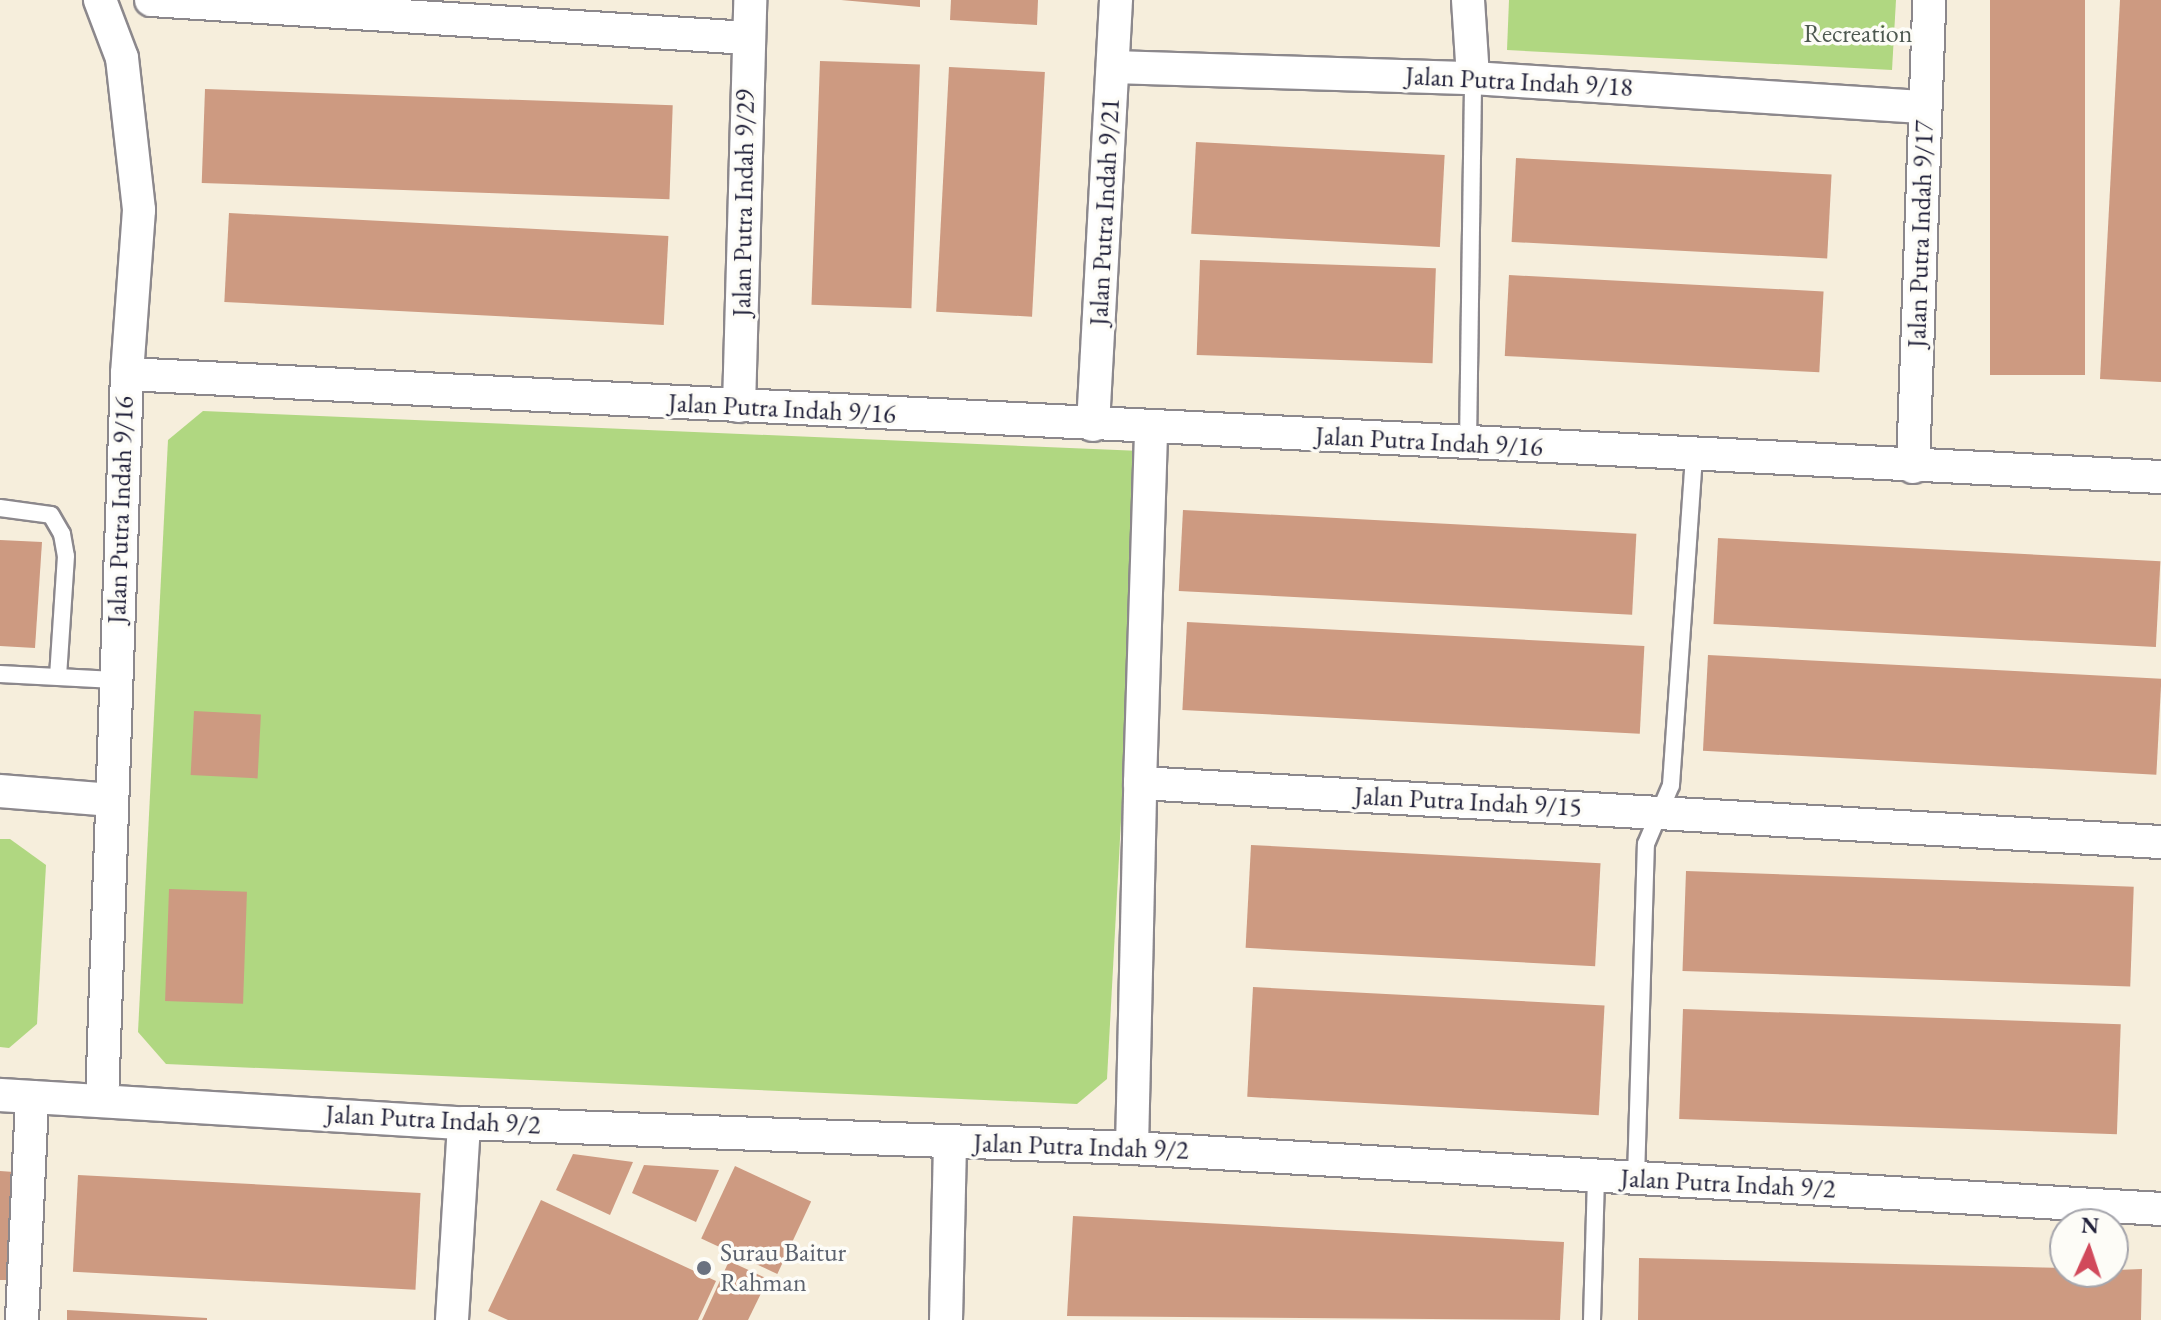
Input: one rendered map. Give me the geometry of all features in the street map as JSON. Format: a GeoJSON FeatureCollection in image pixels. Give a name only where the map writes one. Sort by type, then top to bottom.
{"type":"FeatureCollection","features":[{"type":"Feature","properties":{"kind":"street"},"geometry":{"type":"LineString","coordinates":[[100,0],[122,58],[134,126],[139,210],[127,374]]}},
{"type":"Feature","properties":{"kind":"street"},"geometry":{"type":"LineString","coordinates":[[151,0],[748,38]]}},
{"type":"Feature","properties":{"kind":"street","name":"Jalan Putra Indah 9/29"},"geometry":{"type":"LineString","coordinates":[[739,406],[750,0]]}},
{"type":"Feature","properties":{"kind":"street","name":"Jalan Putra Indah 9/21"},"geometry":{"type":"LineString","coordinates":[[1093,425],[1116,0]]}},
{"type":"Feature","properties":{"kind":"street"},"geometry":{"type":"LineString","coordinates":[[1468,0],[1473,78]]}},
{"type":"Feature","properties":{"kind":"street","name":"Jalan Putra Indah 9/17"},"geometry":{"type":"LineString","coordinates":[[1913,467],[1929,0]]}},
{"type":"Feature","properties":{"kind":"street","name":"Jalan Putra Indah 9/18"},"geometry":{"type":"LineString","coordinates":[[1113,67],[1473,78],[1925,107]]}},
{"type":"Feature","properties":{"kind":"street","name":"Jalan Putra Indah 9/16"},"geometry":{"type":"LineString","coordinates":[[102,1099],[127,374],[1694,456],[2161,477]]}},
{"type":"Feature","properties":{"kind":"street"},"geometry":{"type":"LineString","coordinates":[[1132,1148],[1151,428]]}},
{"type":"Feature","properties":{"kind":"street","name":"Jalan Putra Indah 9/15"},"geometry":{"type":"LineString","coordinates":[[1140,783],[2161,842]]}},
{"type":"Feature","properties":{"kind":"street"},"geometry":{"type":"LineString","coordinates":[[0,791],[112,800]]}},
{"type":"Feature","properties":{"kind":"street","name":"Jalan Putra Indah 9/2"},"geometry":{"type":"LineString","coordinates":[[0,1095],[464,1123],[1132,1148],[2161,1209]]}},
{"type":"Feature","properties":{"kind":"street"},"geometry":{"type":"LineString","coordinates":[[22,1320],[32,1097]]}},
{"type":"Feature","properties":{"kind":"street"},"geometry":{"type":"LineString","coordinates":[[452,1320],[464,1123]]}},
{"type":"Feature","properties":{"kind":"street"},"geometry":{"type":"LineString","coordinates":[[946,1320],[950,1142]]}},
{"type":"Feature","properties":{"kind":"lane"},"geometry":{"type":"LineString","coordinates":[[1468,444],[1473,78]]}},
{"type":"Feature","properties":{"kind":"lane"},"geometry":{"type":"LineString","coordinates":[[1636,1178],[1646,844],[1656,813],[1671,785],[1694,456]]}},
{"type":"Feature","properties":{"kind":"lane"},"geometry":{"type":"LineString","coordinates":[[0,508],[51,515],[62,534],[66,556],[58,675]]}},
{"type":"Feature","properties":{"kind":"lane"},"geometry":{"type":"LineString","coordinates":[[0,674],[115,680]]}},
{"type":"Feature","properties":{"kind":"lane"},"geometry":{"type":"LineString","coordinates":[[1592,1320],[1596,1176]]}},
{"type":"Feature","properties":{"kind":"green space","name":"Recreation"},"geometry":{"type":"Polygon","coordinates":[[[1509,0],[1896,0],[1892,70],[1507,50],[1509,0]]]}},
{"type":"Feature","properties":{"kind":"green space"},"geometry":{"type":"Polygon","coordinates":[[[203,411],[1141,451],[1107,1079],[1077,1104],[166,1064],[138,1032],[168,440],[203,411]]]}},
{"type":"Feature","properties":{"kind":"green space"},"geometry":{"type":"Polygon","coordinates":[[[0,839],[10,839],[46,865],[37,1024],[9,1048],[0,1047],[0,839]]]}},
{"type":"Feature","properties":{"kind":"building"},"geometry":{"type":"Polygon","coordinates":[[[841,0],[920,0],[920,7],[841,0]]]}},
{"type":"Feature","properties":{"kind":"building"},"geometry":{"type":"Polygon","coordinates":[[[951,0],[1038,0],[1037,25],[950,20],[951,0]]]}},
{"type":"Feature","properties":{"kind":"building"},"geometry":{"type":"Polygon","coordinates":[[[1990,0],[2085,0],[2085,375],[1990,375],[1990,0]]]}},
{"type":"Feature","properties":{"kind":"building"},"geometry":{"type":"Polygon","coordinates":[[[2120,0],[2161,0],[2161,382],[2100,379],[2120,0]]]}},
{"type":"Feature","properties":{"kind":"building"},"geometry":{"type":"Polygon","coordinates":[[[820,61],[920,64],[911,308],[811,305],[820,61]]]}},
{"type":"Feature","properties":{"kind":"building"},"geometry":{"type":"Polygon","coordinates":[[[949,67],[1045,72],[1032,317],[936,312],[949,67]]]}},
{"type":"Feature","properties":{"kind":"building"},"geometry":{"type":"Polygon","coordinates":[[[205,89],[673,105],[669,199],[202,183],[205,89]]]}},
{"type":"Feature","properties":{"kind":"building"},"geometry":{"type":"Polygon","coordinates":[[[1196,142],[1445,155],[1440,247],[1191,234],[1196,142]]]}},
{"type":"Feature","properties":{"kind":"building"},"geometry":{"type":"Polygon","coordinates":[[[1516,158],[1832,175],[1827,258],[1512,242],[1516,158]]]}},
{"type":"Feature","properties":{"kind":"building"},"geometry":{"type":"Polygon","coordinates":[[[229,213],[668,236],[664,325],[224,302],[229,213]]]}},
{"type":"Feature","properties":{"kind":"building"},"geometry":{"type":"Polygon","coordinates":[[[1200,260],[1436,268],[1433,363],[1197,355],[1200,260]]]}},
{"type":"Feature","properties":{"kind":"building"},"geometry":{"type":"Polygon","coordinates":[[[1509,275],[1824,291],[1819,372],[1505,356],[1509,275]]]}},
{"type":"Feature","properties":{"kind":"building"},"geometry":{"type":"Polygon","coordinates":[[[1183,510],[1636,534],[1632,615],[1179,591],[1183,510]]]}},
{"type":"Feature","properties":{"kind":"building"},"geometry":{"type":"Polygon","coordinates":[[[1718,538],[2160,561],[2156,647],[1713,624],[1718,538]]]}},
{"type":"Feature","properties":{"kind":"building"},"geometry":{"type":"Polygon","coordinates":[[[0,540],[42,542],[35,648],[0,646],[0,540]]]}},
{"type":"Feature","properties":{"kind":"building"},"geometry":{"type":"Polygon","coordinates":[[[1187,622],[1644,646],[1640,734],[1182,710],[1187,622]]]}},
{"type":"Feature","properties":{"kind":"building"},"geometry":{"type":"Polygon","coordinates":[[[1708,655],[2161,679],[2156,775],[1703,751],[1708,655]]]}},
{"type":"Feature","properties":{"kind":"building"},"geometry":{"type":"Polygon","coordinates":[[[194,711],[261,715],[258,778],[191,775],[194,711]]]}},
{"type":"Feature","properties":{"kind":"building"},"geometry":{"type":"Polygon","coordinates":[[[1251,845],[1601,863],[1595,966],[1246,948],[1251,845]]]}},
{"type":"Feature","properties":{"kind":"building"},"geometry":{"type":"Polygon","coordinates":[[[1686,871],[2134,887],[2130,987],[1683,971],[1686,871]]]}},
{"type":"Feature","properties":{"kind":"building"},"geometry":{"type":"Polygon","coordinates":[[[169,889],[247,892],[243,1004],[165,1001],[169,889]]]}},
{"type":"Feature","properties":{"kind":"building"},"geometry":{"type":"Polygon","coordinates":[[[1253,987],[1605,1005],[1599,1115],[1247,1097],[1253,987]]]}},
{"type":"Feature","properties":{"kind":"building"},"geometry":{"type":"Polygon","coordinates":[[[1683,1009],[2121,1024],[2117,1134],[1679,1119],[1683,1009]]]}},
{"type":"Feature","properties":{"kind":"building"},"geometry":{"type":"Polygon","coordinates":[[[573,1154],[633,1162],[610,1215],[556,1190],[573,1154]]]}},
{"type":"Feature","properties":{"kind":"building"},"geometry":{"type":"Polygon","coordinates":[[[644,1165],[719,1170],[696,1222],[632,1193],[644,1165]]]}},
{"type":"Feature","properties":{"kind":"building"},"geometry":{"type":"Polygon","coordinates":[[[735,1166],[811,1201],[777,1274],[701,1239],[735,1166]]]}},
{"type":"Feature","properties":{"kind":"building"},"geometry":{"type":"Polygon","coordinates":[[[0,1171],[14,1172],[8,1280],[0,1280],[0,1171]]]}},
{"type":"Feature","properties":{"kind":"building"},"geometry":{"type":"Polygon","coordinates":[[[78,1175],[421,1193],[415,1290],[73,1272],[78,1175]]]}},
{"type":"Feature","properties":{"kind":"building"},"geometry":{"type":"Polygon","coordinates":[[[541,1200],[716,1281],[698,1320],[508,1320],[488,1311],[541,1200]]]}},
{"type":"Feature","properties":{"kind":"building"},"geometry":{"type":"Polygon","coordinates":[[[1073,1216],[1564,1242],[1560,1320],[1067,1316],[1073,1216]]]}},
{"type":"Feature","properties":{"kind":"building"},"geometry":{"type":"Polygon","coordinates":[[[1639,1258],[2049,1268],[2049,1288],[2129,1288],[2129,1270],[2142,1269],[2141,1320],[1638,1320],[1639,1258]]]}},
{"type":"Feature","properties":{"kind":"building"},"geometry":{"type":"Polygon","coordinates":[[[729,1261],[768,1279],[748,1320],[702,1320],[729,1261]]]}},
{"type":"Feature","properties":{"kind":"building"},"geometry":{"type":"Polygon","coordinates":[[[67,1310],[207,1318],[207,1320],[67,1320],[67,1310]]]}},
{"type":"Feature","properties":{"kind":"place","name":"Surau Baitur Rahman"},"geometry":{"type":"Point","coordinates":[704,1268]}}]}
